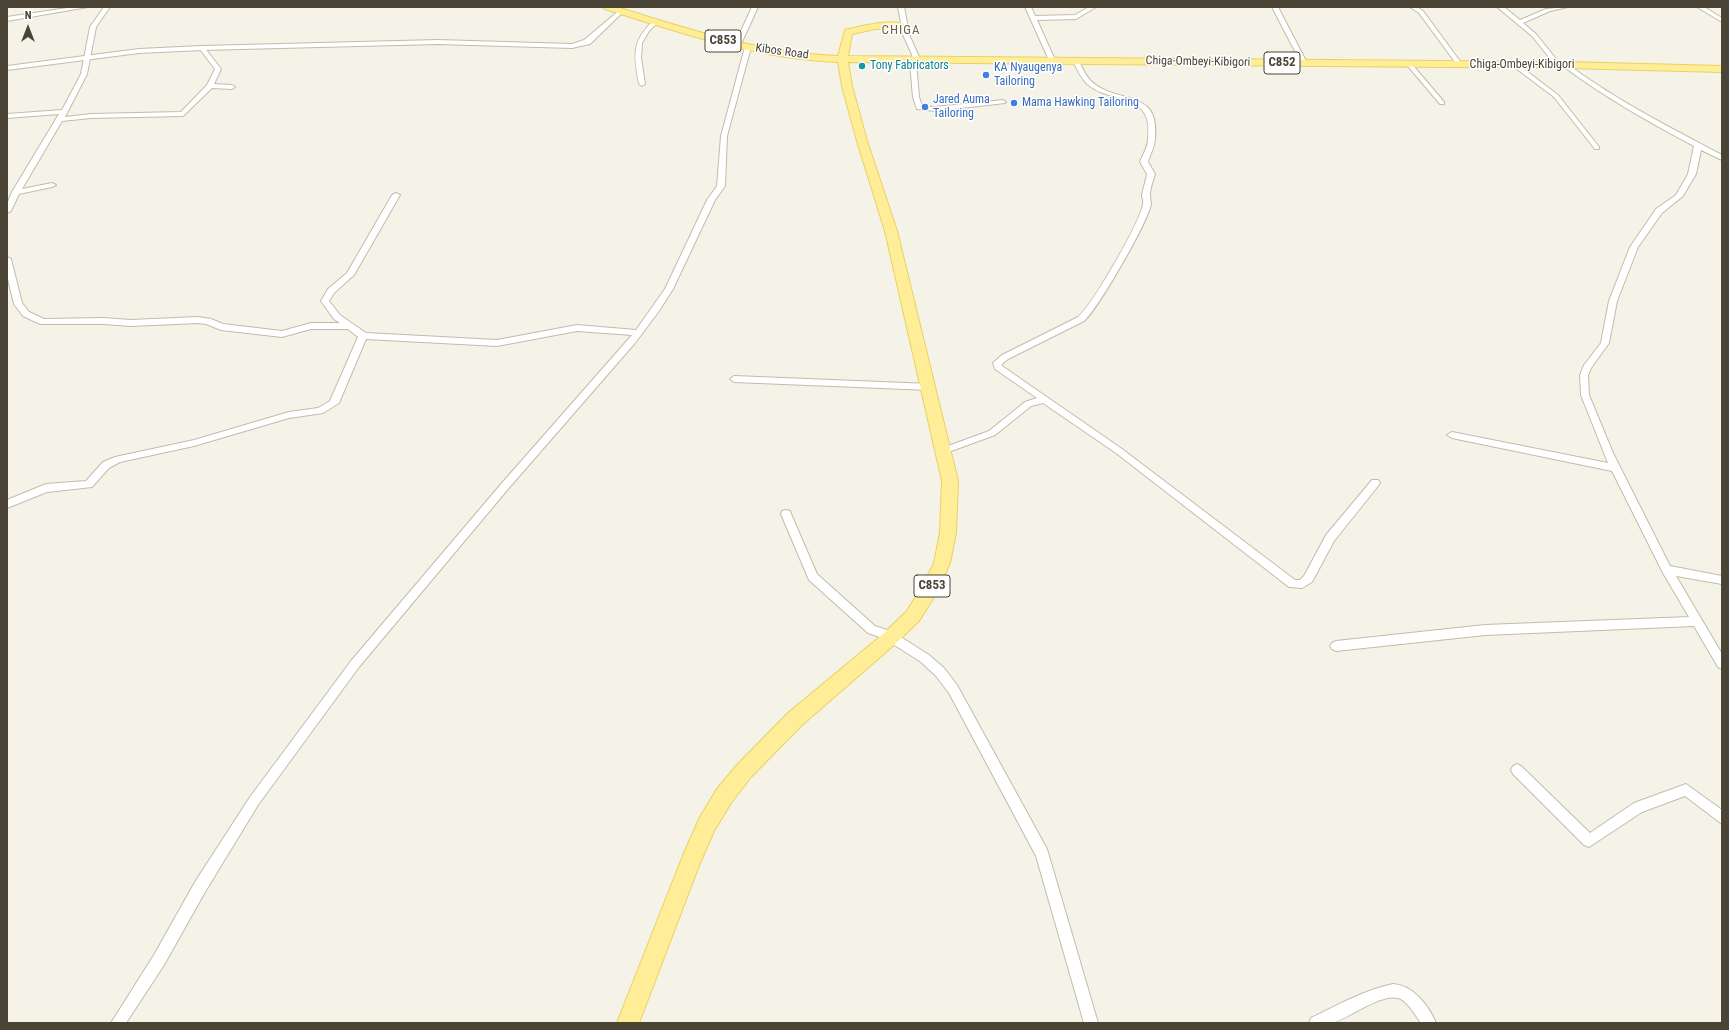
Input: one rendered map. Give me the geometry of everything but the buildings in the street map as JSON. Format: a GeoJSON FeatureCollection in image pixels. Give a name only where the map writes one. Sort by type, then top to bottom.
{"type":"FeatureCollection","features":[{"type":"Feature","properties":{"kind":"main road","name":"Kibos Road"},"geometry":{"type":"LineString","coordinates":[[608,7],[655,22],[748,47],[790,56],[842,59]]}},
{"type":"Feature","properties":{"kind":"main road"},"geometry":{"type":"LineString","coordinates":[[842,59],[848,32],[875,26],[902,26]]}},
{"type":"Feature","properties":{"kind":"main road","name":"Chiga-Ombeyi-Kibigori"},"geometry":{"type":"LineString","coordinates":[[842,59],[1562,65],[1722,69]]}},
{"type":"Feature","properties":{"kind":"main road","name":"C853"},"geometry":{"type":"LineString","coordinates":[[628,1023],[691,860],[707,824],[724,796],[744,771],[795,719],[890,638],[913,616],[930,589],[942,563],[948,533],[950,481],[930,387],[891,231],[862,141],[847,86],[842,59]]}},
{"type":"Feature","properties":{"kind":"street"},"geometry":{"type":"LineString","coordinates":[[7,19],[85,7]]}},
{"type":"Feature","properties":{"kind":"street"},"geometry":{"type":"LineString","coordinates":[[7,211],[10,200],[62,116],[84,74],[89,57],[88,47],[93,27],[107,7]]}},
{"type":"Feature","properties":{"kind":"street"},"geometry":{"type":"LineString","coordinates":[[738,44],[755,7]]}},
{"type":"Feature","properties":{"kind":"street"},"geometry":{"type":"LineString","coordinates":[[901,7],[904,23],[902,26],[916,60],[913,63],[916,97],[919,108],[935,109],[1003,102]]}},
{"type":"Feature","properties":{"kind":"street"},"geometry":{"type":"LineString","coordinates":[[1028,7],[1052,60]]}},
{"type":"Feature","properties":{"kind":"street"},"geometry":{"type":"LineString","coordinates":[[1033,18],[1076,17],[1093,7]]}},
{"type":"Feature","properties":{"kind":"street"},"geometry":{"type":"LineString","coordinates":[[1275,7],[1304,63]]}},
{"type":"Feature","properties":{"kind":"street"},"geometry":{"type":"LineString","coordinates":[[1414,7],[1420,12],[1460,65]]}},
{"type":"Feature","properties":{"kind":"street"},"geometry":{"type":"LineString","coordinates":[[1500,7],[1534,35],[1562,65],[1592,86],[1722,158]]}},
{"type":"Feature","properties":{"kind":"street"},"geometry":{"type":"LineString","coordinates":[[1519,23],[1548,10],[1565,7]]}},
{"type":"Feature","properties":{"kind":"street"},"geometry":{"type":"LineString","coordinates":[[1700,7],[1722,20]]}},
{"type":"Feature","properties":{"kind":"street"},"geometry":{"type":"LineString","coordinates":[[7,68],[89,57],[202,48],[438,42],[572,46],[587,42],[621,11]]}},
{"type":"Feature","properties":{"kind":"street"},"geometry":{"type":"LineString","coordinates":[[642,84],[638,42],[644,32],[655,22]]}},
{"type":"Feature","properties":{"kind":"street"},"geometry":{"type":"LineString","coordinates":[[118,1023],[162,954],[200,887],[254,801],[355,664],[505,486],[638,333],[669,289],[711,200],[721,186],[724,136],[748,47]]}},
{"type":"Feature","properties":{"kind":"street"},"geometry":{"type":"LineString","coordinates":[[7,116],[183,114],[210,86],[218,69],[202,48]]}},
{"type":"Feature","properties":{"kind":"street"},"geometry":{"type":"LineString","coordinates":[[1076,61],[1090,84],[1142,104],[1149,111],[1152,137],[1144,162],[1151,174],[1146,194],[1147,204],[1141,221],[1107,283],[1087,314],[1081,319],[1005,357],[997,363],[1000,369],[1046,399],[1160,481],[1293,584],[1302,584],[1308,579],[1330,538],[1375,483]]}},
{"type":"Feature","properties":{"kind":"street"},"geometry":{"type":"LineString","coordinates":[[1409,64],[1442,103]]}},
{"type":"Feature","properties":{"kind":"street"},"geometry":{"type":"LineString","coordinates":[[1515,65],[1556,96],[1597,148]]}},
{"type":"Feature","properties":{"kind":"street"},"geometry":{"type":"LineString","coordinates":[[210,86],[232,86]]}},
{"type":"Feature","properties":{"kind":"street"},"geometry":{"type":"LineString","coordinates":[[1698,146],[1692,174],[1679,196],[1659,212],[1634,247],[1613,301],[1605,342],[1587,367],[1584,375],[1585,395],[1595,425],[1667,570],[1722,664]]}},
{"type":"Feature","properties":{"kind":"street"},"geometry":{"type":"LineString","coordinates":[[16,192],[52,185]]}},
{"type":"Feature","properties":{"kind":"street"},"geometry":{"type":"LineString","coordinates":[[362,336],[362,333],[348,326],[337,317],[325,301],[325,298],[350,275],[396,195]]}},
{"type":"Feature","properties":{"kind":"street"},"geometry":{"type":"LineString","coordinates":[[7,259],[18,304],[26,314],[43,322],[103,321],[131,323],[198,320],[208,321],[220,327],[282,334],[311,326],[348,326]]}},
{"type":"Feature","properties":{"kind":"street"},"geometry":{"type":"LineString","coordinates":[[362,336],[497,342],[577,328],[638,333]]}},
{"type":"Feature","properties":{"kind":"street"},"geometry":{"type":"LineString","coordinates":[[7,504],[46,488],[89,484],[106,465],[118,458],[194,444],[289,415],[313,413],[326,409],[334,403],[362,336]]}},
{"type":"Feature","properties":{"kind":"street"},"geometry":{"type":"LineString","coordinates":[[734,379],[774,379],[827,383],[930,387]]}},
{"type":"Feature","properties":{"kind":"street"},"geometry":{"type":"LineString","coordinates":[[943,451],[992,433],[1028,404],[1046,399]]}},
{"type":"Feature","properties":{"kind":"street"},"geometry":{"type":"LineString","coordinates":[[1452,435],[1616,468]]}},
{"type":"Feature","properties":{"kind":"street"},"geometry":{"type":"LineString","coordinates":[[786,514],[814,577],[872,630],[889,635],[890,638],[929,660],[947,679],[1042,854],[1091,1023]]}},
{"type":"Feature","properties":{"kind":"street"},"geometry":{"type":"LineString","coordinates":[[1667,570],[1722,580]]}},
{"type":"Feature","properties":{"kind":"street"},"geometry":{"type":"LineString","coordinates":[[1336,646],[1486,630],[1698,621]]}},
{"type":"Feature","properties":{"kind":"street"},"geometry":{"type":"LineString","coordinates":[[1517,770],[1590,841],[1638,807],[1686,790],[1722,818]]}},
{"type":"Feature","properties":{"kind":"street"},"geometry":{"type":"LineString","coordinates":[[1316,1023],[1376,995],[1392,990],[1404,993],[1429,1023]]}},
{"type":"Feature","properties":{"kind":"place","name":"Tony Fabricators"},"geometry":{"type":"Point","coordinates":[862,66]}},
{"type":"Feature","properties":{"kind":"place","name":"KA Nyaugenya Tailoring"},"geometry":{"type":"Point","coordinates":[986,75]}},
{"type":"Feature","properties":{"kind":"place","name":"Mama Hawking Tailoring"},"geometry":{"type":"Point","coordinates":[1014,103]}},
{"type":"Feature","properties":{"kind":"place","name":"Jared Auma Tailoring"},"geometry":{"type":"Point","coordinates":[925,107]}},
{"type":"Feature","properties":{"kind":"district","name":"CHIGA"},"geometry":{"type":"Point","coordinates":[901,31]}}]}
